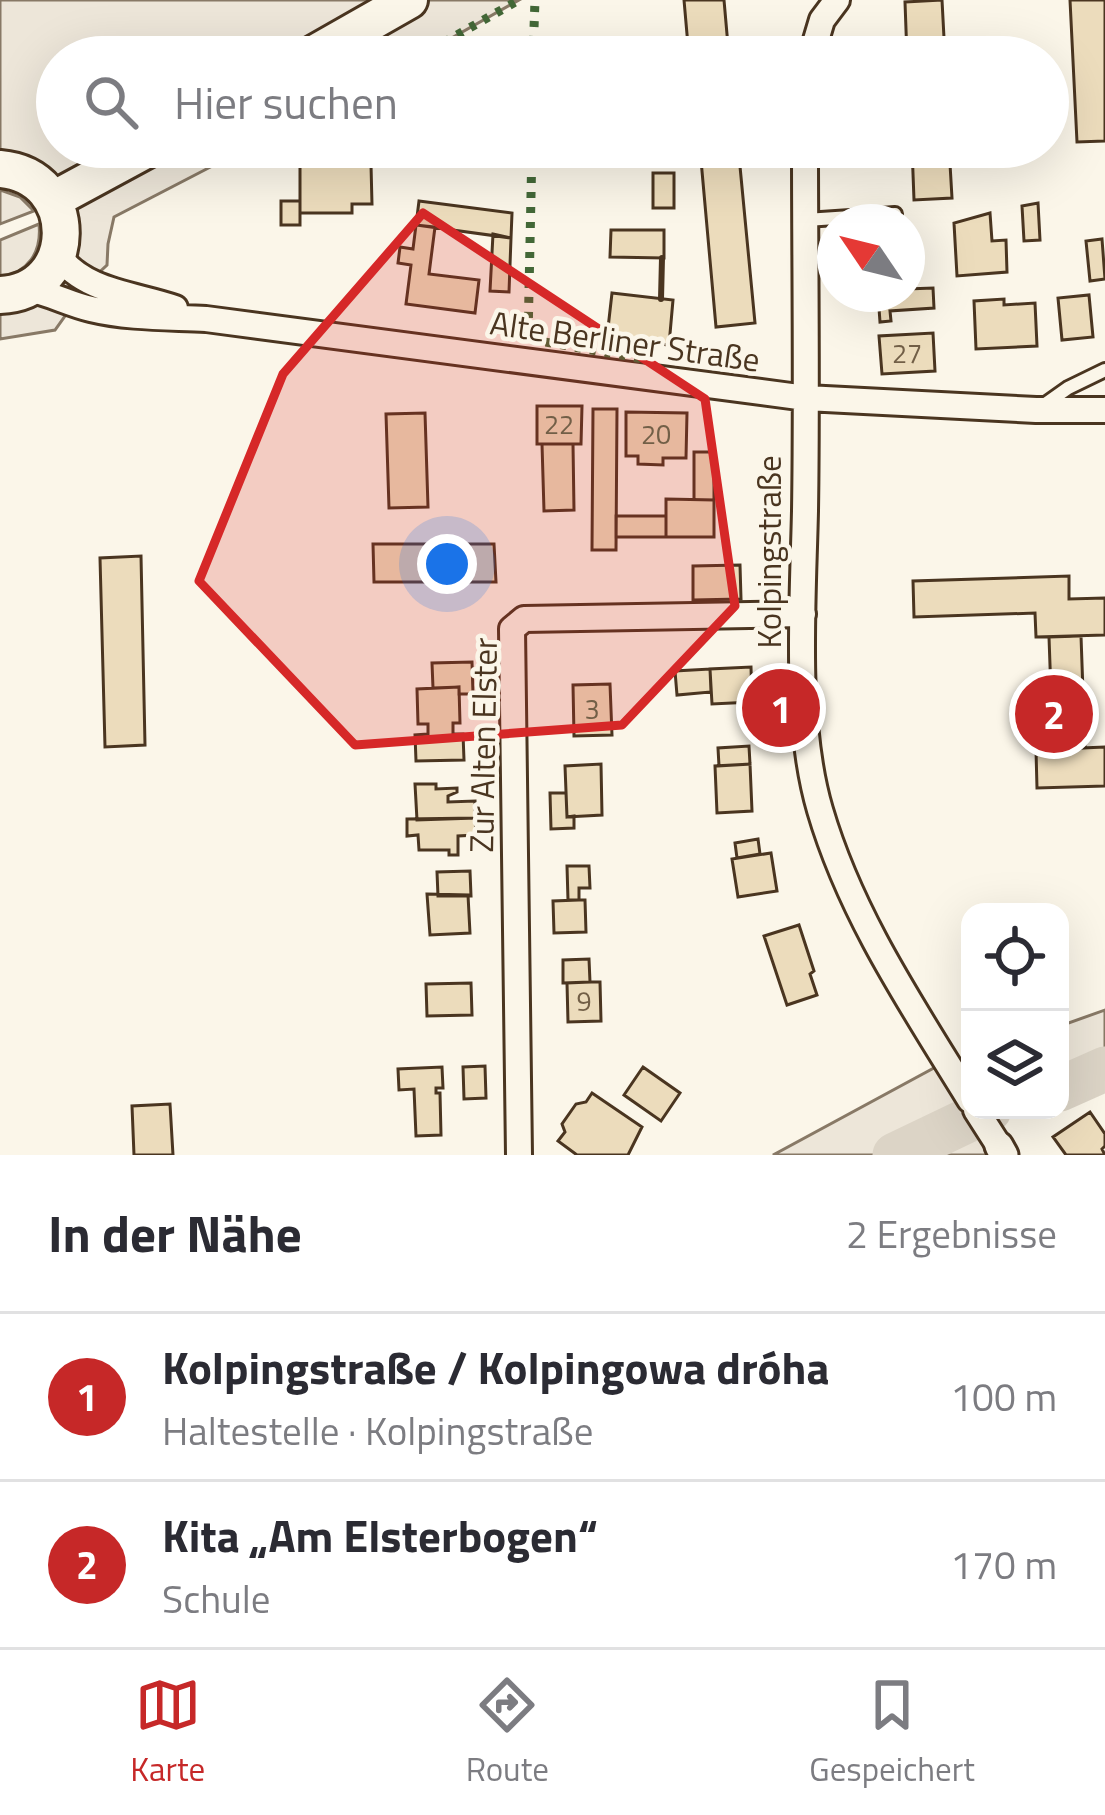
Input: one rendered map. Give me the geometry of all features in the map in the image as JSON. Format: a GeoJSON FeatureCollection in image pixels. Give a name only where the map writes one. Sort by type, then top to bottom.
{"type":"FeatureCollection","features":[{"type":"Feature","properties":{"kind":"main road"},"geometry":{"type":"LineString","coordinates":[[346,36],[409,0]]}},
{"type":"Feature","properties":{"kind":"main road"},"geometry":{"type":"LineString","coordinates":[[53,200],[112,168]]}},
{"type":"Feature","properties":{"kind":"main road"},"geometry":{"type":"LineString","coordinates":[[0,169],[36,180],[61,219],[58,255],[44,276],[14,292]]}},
{"type":"Feature","properties":{"kind":"street"},"geometry":{"type":"LineString","coordinates":[[817,36],[837,0]]}},
{"type":"Feature","properties":{"kind":"street","name":"Kolpingstraße"},"geometry":{"type":"LineString","coordinates":[[805,168],[803,614],[811,774],[842,875],[892,975],[961,1085]]}},
{"type":"Feature","properties":{"kind":"street","name":"Alte Berliner Straße"},"geometry":{"type":"LineString","coordinates":[[58,255],[66,266],[104,289],[206,319]]}},
{"type":"Feature","properties":{"kind":"street","name":"Alte Berliner Straße"},"geometry":{"type":"LineString","coordinates":[[14,292],[53,294],[88,309],[127,315],[206,319],[806,398],[1105,410]]}},
{"type":"Feature","properties":{"kind":"street","name":"Zur Alten Elster"},"geometry":{"type":"LineString","coordinates":[[519,1155],[512,629],[524,619],[803,614]]}},
{"type":"Feature","properties":{"kind":"street"},"geometry":{"type":"LineString","coordinates":[[982,1119],[1001,1150]]}},
{"type":"Feature","properties":{"kind":"lane"},"geometry":{"type":"LineString","coordinates":[[805,220],[817,219]]}},
{"type":"Feature","properties":{"kind":"lane"},"geometry":{"type":"LineString","coordinates":[[1036,410],[1105,370]]}},
{"type":"Feature","properties":{"kind":"highlighted area"},"geometry":{"type":"Polygon","coordinates":[[[423,213],[705,399],[735,606],[622,725],[355,745],[199,581],[283,374],[423,213]]]}},
{"type":"Feature","properties":{"kind":"shaded area"},"geometry":{"type":"Polygon","coordinates":[[[0,0],[405,0],[342,36],[36,36],[36,168],[208,168],[114,217],[107,265],[55,330],[0,339],[0,296],[53,293],[61,219],[0,168],[0,0]]]}},
{"type":"Feature","properties":{"kind":"shaded area"},"geometry":{"type":"Polygon","coordinates":[[[416,0],[519,0],[455,36],[352,36],[416,0]]]}},
{"type":"Feature","properties":{"kind":"shaded area"},"geometry":{"type":"Polygon","coordinates":[[[0,190],[20,197],[34,211],[0,224],[0,190]]]}},
{"type":"Feature","properties":{"kind":"shaded area"},"geometry":{"type":"Polygon","coordinates":[[[39,224],[31,260],[0,278],[0,240],[39,224]]]}},
{"type":"Feature","properties":{"kind":"shaded area"},"geometry":{"type":"Polygon","coordinates":[[[1105,1010],[1105,1067],[1069,1079],[1069,1023],[1105,1010]]]}},
{"type":"Feature","properties":{"kind":"shaded area"},"geometry":{"type":"Polygon","coordinates":[[[945,1062],[961,1088],[961,1119],[981,1119],[1003,1155],[773,1155],[945,1062]]]}},
{"type":"Feature","properties":{"kind":"building"},"geometry":{"type":"Polygon","coordinates":[[[684,0],[724,0],[727,36],[687,36],[684,0]]]}},
{"type":"Feature","properties":{"kind":"building"},"geometry":{"type":"Polygon","coordinates":[[[942,0],[944,36],[906,36],[905,2],[942,0]]]}},
{"type":"Feature","properties":{"kind":"building"},"geometry":{"type":"Polygon","coordinates":[[[1070,0],[1105,0],[1105,141],[1077,142],[1070,0]]]}},
{"type":"Feature","properties":{"kind":"building"},"geometry":{"type":"Polygon","coordinates":[[[300,168],[371,168],[372,204],[352,204],[352,213],[300,213],[300,168]]]}},
{"type":"Feature","properties":{"kind":"building"},"geometry":{"type":"Polygon","coordinates":[[[702,168],[740,168],[755,323],[716,327],[702,168]]]}},
{"type":"Feature","properties":{"kind":"building"},"geometry":{"type":"Polygon","coordinates":[[[913,168],[950,168],[952,198],[914,200],[913,168]]]}},
{"type":"Feature","properties":{"kind":"building"},"geometry":{"type":"Polygon","coordinates":[[[653,173],[674,173],[674,208],[653,208],[653,173]]]}},
{"type":"Feature","properties":{"kind":"building"},"geometry":{"type":"Polygon","coordinates":[[[281,201],[300,201],[300,225],[281,225],[281,201]]]}},
{"type":"Feature","properties":{"kind":"building"},"geometry":{"type":"Polygon","coordinates":[[[419,201],[512,213],[511,238],[416,225],[419,201]]]}},
{"type":"Feature","properties":{"kind":"building"},"geometry":{"type":"Polygon","coordinates":[[[1038,203],[1040,240],[1024,241],[1022,206],[1038,203]]]}},
{"type":"Feature","properties":{"kind":"building"},"geometry":{"type":"Polygon","coordinates":[[[990,213],[992,241],[1006,240],[1007,272],[957,276],[954,223],[990,213]]]}},
{"type":"Feature","properties":{"kind":"building"},"geometry":{"type":"Polygon","coordinates":[[[416,225],[435,227],[429,274],[479,280],[475,313],[406,304],[411,265],[398,263],[400,247],[413,249],[416,225]]]}},
{"type":"Feature","properties":{"kind":"building"},"geometry":{"type":"Polygon","coordinates":[[[611,230],[664,230],[664,258],[610,257],[611,230]]]}},
{"type":"Feature","properties":{"kind":"building"},"geometry":{"type":"Polygon","coordinates":[[[493,234],[511,238],[509,292],[490,291],[493,234]]]}},
{"type":"Feature","properties":{"kind":"building"},"geometry":{"type":"Polygon","coordinates":[[[1102,239],[1105,279],[1090,281],[1086,241],[1102,239]]]}},
{"type":"Feature","properties":{"kind":"building"},"geometry":{"type":"Polygon","coordinates":[[[925,288],[933,288],[934,308],[925,309],[925,288]]]}},
{"type":"Feature","properties":{"kind":"building"},"geometry":{"type":"Polygon","coordinates":[[[612,293],[673,300],[669,345],[643,342],[643,350],[626,348],[627,339],[607,337],[612,293]]]}},
{"type":"Feature","properties":{"kind":"building"},"geometry":{"type":"Polygon","coordinates":[[[1089,295],[1093,337],[1062,340],[1058,298],[1089,295]]]}},
{"type":"Feature","properties":{"kind":"building"},"geometry":{"type":"Polygon","coordinates":[[[1004,299],[1004,305],[1035,303],[1037,346],[976,349],[974,301],[1004,299]]]}},
{"type":"Feature","properties":{"kind":"building"},"geometry":{"type":"Polygon","coordinates":[[[879,312],[890,312],[891,321],[880,322],[879,312]]]}},
{"type":"Feature","properties":{"kind":"building"},"geometry":{"type":"Polygon","coordinates":[[[933,333],[935,371],[882,374],[879,336],[933,333]]]}},
{"type":"Feature","properties":{"kind":"building"},"geometry":{"type":"Polygon","coordinates":[[[537,406],[582,406],[581,444],[537,444],[537,406]]]}},
{"type":"Feature","properties":{"kind":"building"},"geometry":{"type":"Polygon","coordinates":[[[593,409],[617,409],[616,550],[592,550],[593,409]]]}},
{"type":"Feature","properties":{"kind":"building"},"geometry":{"type":"Polygon","coordinates":[[[626,412],[687,413],[686,458],[663,458],[663,465],[638,464],[638,456],[626,456],[626,412]]]}},
{"type":"Feature","properties":{"kind":"building"},"geometry":{"type":"Polygon","coordinates":[[[425,413],[428,507],[389,508],[386,414],[425,413]]]}},
{"type":"Feature","properties":{"kind":"building"},"geometry":{"type":"Polygon","coordinates":[[[542,444],[573,444],[574,510],[544,511],[542,444]]]}},
{"type":"Feature","properties":{"kind":"building"},"geometry":{"type":"Polygon","coordinates":[[[694,452],[714,452],[714,500],[694,500],[694,452]]]}},
{"type":"Feature","properties":{"kind":"building"},"geometry":{"type":"Polygon","coordinates":[[[666,499],[714,500],[714,537],[666,537],[666,499]]]}},
{"type":"Feature","properties":{"kind":"building"},"geometry":{"type":"Polygon","coordinates":[[[616,516],[666,516],[666,537],[616,537],[616,516]]]}},
{"type":"Feature","properties":{"kind":"building"},"geometry":{"type":"Polygon","coordinates":[[[373,544],[494,544],[496,582],[374,582],[373,544]]]}},
{"type":"Feature","properties":{"kind":"building"},"geometry":{"type":"Polygon","coordinates":[[[141,556],[145,745],[105,747],[100,558],[141,556]]]}},
{"type":"Feature","properties":{"kind":"building"},"geometry":{"type":"Polygon","coordinates":[[[740,565],[741,599],[693,600],[693,566],[740,565]]]}},
{"type":"Feature","properties":{"kind":"building"},"geometry":{"type":"Polygon","coordinates":[[[1069,576],[1069,599],[1105,598],[1105,635],[1036,637],[1035,613],[914,617],[913,581],[1069,576]]]}},
{"type":"Feature","properties":{"kind":"building"},"geometry":{"type":"Polygon","coordinates":[[[1081,636],[1085,748],[1053,749],[1049,637],[1081,636]]]}},
{"type":"Feature","properties":{"kind":"building"},"geometry":{"type":"Polygon","coordinates":[[[472,662],[473,694],[459,694],[459,687],[433,688],[432,663],[472,662]]]}},
{"type":"Feature","properties":{"kind":"building"},"geometry":{"type":"Polygon","coordinates":[[[751,667],[752,702],[712,704],[710,669],[751,667]]]}},
{"type":"Feature","properties":{"kind":"building"},"geometry":{"type":"Polygon","coordinates":[[[710,669],[711,692],[677,695],[675,671],[710,669]]]}},
{"type":"Feature","properties":{"kind":"building"},"geometry":{"type":"Polygon","coordinates":[[[610,684],[612,735],[574,736],[573,685],[610,684]]]}},
{"type":"Feature","properties":{"kind":"building"},"geometry":{"type":"Polygon","coordinates":[[[459,687],[460,723],[453,723],[453,734],[463,734],[464,760],[416,761],[415,735],[428,734],[428,724],[418,724],[417,689],[459,687]]]}},
{"type":"Feature","properties":{"kind":"building"},"geometry":{"type":"Polygon","coordinates":[[[749,746],[750,764],[719,766],[718,748],[749,746]]]}},
{"type":"Feature","properties":{"kind":"building"},"geometry":{"type":"Polygon","coordinates":[[[1105,747],[1105,786],[1037,788],[1036,750],[1105,747]]]}},
{"type":"Feature","properties":{"kind":"building"},"geometry":{"type":"Polygon","coordinates":[[[601,764],[602,815],[567,817],[565,766],[601,764]]]}},
{"type":"Feature","properties":{"kind":"building"},"geometry":{"type":"Polygon","coordinates":[[[750,764],[752,811],[717,813],[715,766],[750,764]]]}},
{"type":"Feature","properties":{"kind":"building"},"geometry":{"type":"Polygon","coordinates":[[[415,784],[457,788],[448,802],[475,801],[475,818],[417,820],[415,784]]]}},
{"type":"Feature","properties":{"kind":"building"},"geometry":{"type":"Polygon","coordinates":[[[550,793],[566,793],[567,817],[574,816],[574,828],[551,829],[550,793]]]}},
{"type":"Feature","properties":{"kind":"building"},"geometry":{"type":"Polygon","coordinates":[[[475,818],[476,835],[458,836],[458,855],[449,855],[449,850],[419,850],[418,835],[407,836],[407,819],[475,818]]]}},
{"type":"Feature","properties":{"kind":"building"},"geometry":{"type":"Polygon","coordinates":[[[758,839],[760,854],[737,858],[735,843],[758,839]]]}},
{"type":"Feature","properties":{"kind":"building"},"geometry":{"type":"Polygon","coordinates":[[[771,853],[777,891],[738,897],[732,859],[771,853]]]}},
{"type":"Feature","properties":{"kind":"building"},"geometry":{"type":"Polygon","coordinates":[[[567,866],[589,866],[590,888],[579,888],[579,900],[568,900],[567,866]]]}},
{"type":"Feature","properties":{"kind":"building"},"geometry":{"type":"Polygon","coordinates":[[[470,871],[471,896],[438,896],[437,872],[470,871]]]}},
{"type":"Feature","properties":{"kind":"building"},"geometry":{"type":"Polygon","coordinates":[[[427,894],[468,895],[470,933],[430,935],[427,894]]]}},
{"type":"Feature","properties":{"kind":"building"},"geometry":{"type":"Polygon","coordinates":[[[585,900],[586,932],[554,933],[553,901],[585,900]]]}},
{"type":"Feature","properties":{"kind":"building"},"geometry":{"type":"Polygon","coordinates":[[[799,925],[817,995],[787,1005],[764,936],[799,925]]]}},
{"type":"Feature","properties":{"kind":"building"},"geometry":{"type":"Polygon","coordinates":[[[589,959],[590,982],[563,983],[563,960],[589,959]]]}},
{"type":"Feature","properties":{"kind":"building"},"geometry":{"type":"Polygon","coordinates":[[[600,982],[601,1021],[568,1022],[567,983],[600,982]]]}},
{"type":"Feature","properties":{"kind":"building"},"geometry":{"type":"Polygon","coordinates":[[[471,983],[472,1015],[427,1016],[426,984],[471,983]]]}},
{"type":"Feature","properties":{"kind":"building"},"geometry":{"type":"Polygon","coordinates":[[[485,1066],[486,1098],[464,1099],[463,1067],[485,1066]]]}},
{"type":"Feature","properties":{"kind":"building"},"geometry":{"type":"Polygon","coordinates":[[[442,1067],[443,1088],[436,1088],[441,1135],[416,1136],[414,1089],[399,1090],[398,1069],[442,1067]]]}},
{"type":"Feature","properties":{"kind":"building"},"geometry":{"type":"Polygon","coordinates":[[[643,1067],[680,1093],[661,1121],[624,1095],[643,1067]]]}},
{"type":"Feature","properties":{"kind":"building"},"geometry":{"type":"Polygon","coordinates":[[[592,1093],[642,1127],[628,1155],[577,1155],[558,1141],[565,1132],[562,1124],[576,1104],[586,1102],[592,1093]]]}},
{"type":"Feature","properties":{"kind":"building"},"geometry":{"type":"Polygon","coordinates":[[[170,1104],[173,1155],[134,1155],[132,1106],[170,1104]]]}},
{"type":"Feature","properties":{"kind":"building"},"geometry":{"type":"Polygon","coordinates":[[[1090,1112],[1105,1134],[1105,1155],[1066,1155],[1053,1137],[1090,1112]]]}},
{"type":"Feature","properties":{"kind":"waterway"},"geometry":{"type":"LineString","coordinates":[[1069,1085],[1105,1069]]}},
{"type":"Feature","properties":{"kind":"waterway"},"geometry":{"type":"LineString","coordinates":[[895,1155],[970,1119]]}},
{"type":"Feature","properties":{"kind":"hedge"},"geometry":{"type":"LineString","coordinates":[[455,36],[519,0]]}},
{"type":"Feature","properties":{"kind":"hedge"},"geometry":{"type":"LineString","coordinates":[[534,36],[535,0]]}},
{"type":"Feature","properties":{"kind":"hedge"},"geometry":{"type":"LineString","coordinates":[[532,168],[528,339],[649,360]]}},
{"type":"Feature","properties":{"kind":"wall"},"geometry":{"type":"LineString","coordinates":[[661,299],[662,258]]}},
{"type":"Feature","properties":{"kind":"place","name":"Kolpingstraße / Kolpingowa dróha"},"geometry":{"type":"Point","coordinates":[781,708]}},
{"type":"Feature","properties":{"kind":"place","name":"Kita „Am Elsterbogen“"},"geometry":{"type":"Point","coordinates":[1054,714]}}]}
